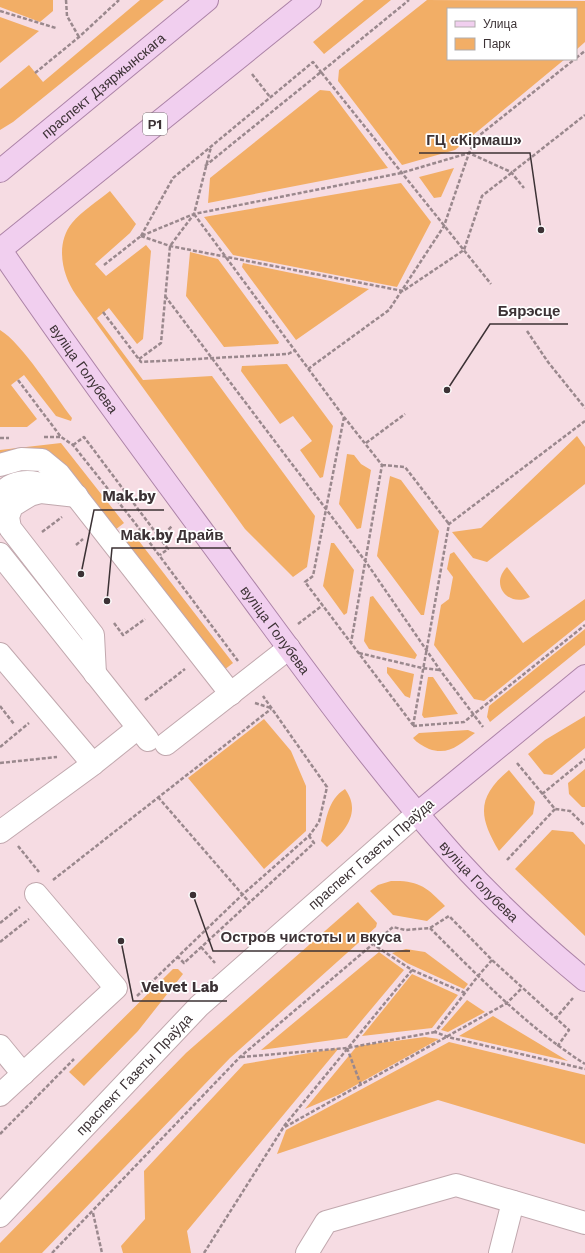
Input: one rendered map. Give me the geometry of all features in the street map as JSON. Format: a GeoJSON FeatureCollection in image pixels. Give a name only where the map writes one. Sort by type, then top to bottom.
{"type":"FeatureCollection","features":[{"type":"Feature","properties":{"kind":"main road","name":"праспект Дзяржынскага"},"geometry":{"type":"LineString","coordinates":[[0,171],[207,0]]}},
{"type":"Feature","properties":{"kind":"main road","name":"Р1"},"geometry":{"type":"LineString","coordinates":[[0,250],[310,0]]}},
{"type":"Feature","properties":{"kind":"main road","name":"вуліца Голубева"},"geometry":{"type":"LineString","coordinates":[[0,250],[94,384],[372,757],[455,857],[496,900],[536,938],[580,988]]}},
{"type":"Feature","properties":{"kind":"main road","name":"праспект Газеты Праўда"},"geometry":{"type":"LineString","coordinates":[[418,813],[585,676]]}},
{"type":"Feature","properties":{"kind":"street"},"geometry":{"type":"LineString","coordinates":[[0,465],[21,459],[42,460],[59,474],[231,694]]}},
{"type":"Feature","properties":{"kind":"street"},"geometry":{"type":"LineString","coordinates":[[0,498],[2,493],[12,485],[25,482],[42,484],[77,496]]}},
{"type":"Feature","properties":{"kind":"street"},"geometry":{"type":"LineString","coordinates":[[10,528],[8,517],[12,506],[18,500],[41,492],[77,496]]}},
{"type":"Feature","properties":{"kind":"street"},"geometry":{"type":"LineString","coordinates":[[0,509],[10,528],[93,635],[95,674]]}},
{"type":"Feature","properties":{"kind":"street"},"geometry":{"type":"LineString","coordinates":[[0,554],[95,674],[150,737]]}},
{"type":"Feature","properties":{"kind":"street"},"geometry":{"type":"LineString","coordinates":[[2,830],[93,764],[150,737],[231,694],[285,642]]}},
{"type":"Feature","properties":{"kind":"street"},"geometry":{"type":"LineString","coordinates":[[0,654],[93,764]]}},
{"type":"Feature","properties":{"kind":"street","name":"праспект Газеты Праўда"},"geometry":{"type":"LineString","coordinates":[[0,1216],[199,1006],[418,813]]}},
{"type":"Feature","properties":{"kind":"street"},"geometry":{"type":"LineString","coordinates":[[0,1095],[116,988],[44,895]]}},
{"type":"Feature","properties":{"kind":"street"},"geometry":{"type":"LineString","coordinates":[[0,1046],[23,1074]]}},
{"type":"Feature","properties":{"kind":"street"},"geometry":{"type":"LineString","coordinates":[[307,1253],[326,1222],[456,1185],[585,1223]]}},
{"type":"Feature","properties":{"kind":"street"},"geometry":{"type":"LineString","coordinates":[[500,1253],[513,1202]]}},
{"type":"Feature","properties":{"kind":"path"},"geometry":{"type":"LineString","coordinates":[[66,0],[67,16],[79,37]]}},
{"type":"Feature","properties":{"kind":"path"},"geometry":{"type":"LineString","coordinates":[[35,73],[79,37],[119,0]]}},
{"type":"Feature","properties":{"kind":"path"},"geometry":{"type":"LineString","coordinates":[[205,166],[409,0]]}},
{"type":"Feature","properties":{"kind":"path"},"geometry":{"type":"LineString","coordinates":[[0,11],[56,28]]}},
{"type":"Feature","properties":{"kind":"path"},"geometry":{"type":"LineString","coordinates":[[577,58],[585,51]]}},
{"type":"Feature","properties":{"kind":"path"},"geometry":{"type":"LineString","coordinates":[[238,57],[270,97]]}},
{"type":"Feature","properties":{"kind":"path"},"geometry":{"type":"LineString","coordinates":[[308,369],[389,310],[403,291],[444,226],[469,153],[476,138],[575,60]]}},
{"type":"Feature","properties":{"kind":"path"},"geometry":{"type":"LineString","coordinates":[[141,236],[173,178],[313,62],[491,284]]}},
{"type":"Feature","properties":{"kind":"path"},"geometry":{"type":"LineString","coordinates":[[141,236],[170,246],[403,291],[464,250],[482,196],[585,115]]}},
{"type":"Feature","properties":{"kind":"path"},"geometry":{"type":"LineString","coordinates":[[139,359],[161,343],[170,246],[194,214],[211,147]]}},
{"type":"Feature","properties":{"kind":"path"},"geometry":{"type":"LineString","coordinates":[[104,265],[141,236],[194,214],[402,173],[469,153],[511,172],[524,188]]}},
{"type":"Feature","properties":{"kind":"path"},"geometry":{"type":"LineString","coordinates":[[194,214],[344,418],[366,443],[382,465],[351,643]]}},
{"type":"Feature","properties":{"kind":"path"},"geometry":{"type":"LineString","coordinates":[[165,296],[366,562],[425,650],[473,715],[484,727]]}},
{"type":"Feature","properties":{"kind":"path"},"geometry":{"type":"LineString","coordinates":[[103,312],[141,362],[288,354],[294,351]]}},
{"type":"Feature","properties":{"kind":"path"},"geometry":{"type":"LineString","coordinates":[[527,331],[548,362],[585,408]]}},
{"type":"Feature","properties":{"kind":"path"},"geometry":{"type":"LineString","coordinates":[[18,380],[61,437],[73,445],[167,564]]}},
{"type":"Feature","properties":{"kind":"path"},"geometry":{"type":"LineString","coordinates":[[366,443],[405,414]]}},
{"type":"Feature","properties":{"kind":"path"},"geometry":{"type":"LineString","coordinates":[[344,418],[327,512],[313,576],[305,582],[413,726]]}},
{"type":"Feature","properties":{"kind":"path"},"geometry":{"type":"LineString","coordinates":[[413,726],[425,650],[449,524],[585,421]]}},
{"type":"Feature","properties":{"kind":"path"},"geometry":{"type":"LineString","coordinates":[[73,445],[84,437],[168,549],[160,555]]}},
{"type":"Feature","properties":{"kind":"path"},"geometry":{"type":"LineString","coordinates":[[382,465],[405,467],[449,524]]}},
{"type":"Feature","properties":{"kind":"path"},"geometry":{"type":"LineString","coordinates":[[43,537],[40,533],[65,515]]}},
{"type":"Feature","properties":{"kind":"path"},"geometry":{"type":"LineString","coordinates":[[79,532],[89,542]]}},
{"type":"Feature","properties":{"kind":"path"},"geometry":{"type":"LineString","coordinates":[[76,545],[84,538]]}},
{"type":"Feature","properties":{"kind":"path"},"geometry":{"type":"LineString","coordinates":[[285,642],[323,605]]}},
{"type":"Feature","properties":{"kind":"path"},"geometry":{"type":"LineString","coordinates":[[114,623],[123,634],[150,615]]}},
{"type":"Feature","properties":{"kind":"path"},"geometry":{"type":"LineString","coordinates":[[413,726],[464,722],[585,625]]}},
{"type":"Feature","properties":{"kind":"path"},"geometry":{"type":"LineString","coordinates":[[359,653],[422,668],[440,670]]}},
{"type":"Feature","properties":{"kind":"path"},"geometry":{"type":"LineString","coordinates":[[0,706],[14,724]]}},
{"type":"Feature","properties":{"kind":"path"},"geometry":{"type":"LineString","coordinates":[[0,942],[44,895],[158,797],[271,709]]}},
{"type":"Feature","properties":{"kind":"path"},"geometry":{"type":"LineString","coordinates":[[0,747],[30,723]]}},
{"type":"Feature","properties":{"kind":"path"},"geometry":{"type":"LineString","coordinates":[[0,763],[60,756]]}},
{"type":"Feature","properties":{"kind":"path"},"geometry":{"type":"LineString","coordinates":[[542,794],[585,759]]}},
{"type":"Feature","properties":{"kind":"path"},"geometry":{"type":"LineString","coordinates":[[517,763],[555,809],[570,811],[585,826]]}},
{"type":"Feature","properties":{"kind":"path"},"geometry":{"type":"LineString","coordinates":[[158,797],[242,895],[250,902]]}},
{"type":"Feature","properties":{"kind":"path"},"geometry":{"type":"LineString","coordinates":[[507,860],[555,809]]}},
{"type":"Feature","properties":{"kind":"path"},"geometry":{"type":"LineString","coordinates":[[2,830],[44,895]]}},
{"type":"Feature","properties":{"kind":"path"},"geometry":{"type":"LineString","coordinates":[[133,1000],[177,956],[242,895],[309,836],[314,842],[184,963],[177,956]]}},
{"type":"Feature","properties":{"kind":"path"},"geometry":{"type":"LineString","coordinates":[[0,923],[44,895]]}},
{"type":"Feature","properties":{"kind":"path"},"geometry":{"type":"LineString","coordinates":[[52,1253],[93,1212],[240,1057],[373,945],[392,927],[405,930],[430,928],[449,916],[492,960],[555,1019],[569,1030],[557,1047]]}},
{"type":"Feature","properties":{"kind":"path"},"geometry":{"type":"LineString","coordinates":[[430,928],[478,976],[557,1047],[585,1064]]}},
{"type":"Feature","properties":{"kind":"path"},"geometry":{"type":"LineString","coordinates":[[373,945],[412,970],[465,993]]}},
{"type":"Feature","properties":{"kind":"path"},"geometry":{"type":"LineString","coordinates":[[435,1032],[492,960]]}},
{"type":"Feature","properties":{"kind":"path"},"geometry":{"type":"LineString","coordinates":[[204,1253],[283,1128],[412,970]]}},
{"type":"Feature","properties":{"kind":"path"},"geometry":{"type":"LineString","coordinates":[[283,1128],[507,1003],[522,988]]}},
{"type":"Feature","properties":{"kind":"path"},"geometry":{"type":"LineString","coordinates":[[555,1019],[580,988]]}},
{"type":"Feature","properties":{"kind":"path"},"geometry":{"type":"LineString","coordinates":[[240,1057],[347,1048],[435,1032],[448,1037],[585,1069]]}},
{"type":"Feature","properties":{"kind":"path"},"geometry":{"type":"LineString","coordinates":[[347,1048],[362,1085]]}},
{"type":"Feature","properties":{"kind":"path"},"geometry":{"type":"LineString","coordinates":[[0,1134],[77,1056]]}},
{"type":"Feature","properties":{"kind":"path"},"geometry":{"type":"LineString","coordinates":[[93,1212],[102,1253]]}},
{"type":"Feature","properties":{"kind":"green space"},"geometry":{"type":"Polygon","coordinates":[[[0,0],[53,0],[53,11],[40,22],[0,7],[0,0]]]}},
{"type":"Feature","properties":{"kind":"green space"},"geometry":{"type":"Polygon","coordinates":[[[140,0],[164,0],[13,122],[0,130],[0,89],[29,65],[43,82],[140,0]]]}},
{"type":"Feature","properties":{"kind":"green space"},"geometry":{"type":"Polygon","coordinates":[[[364,0],[391,0],[324,54],[313,42],[364,0]]]}},
{"type":"Feature","properties":{"kind":"green space"},"geometry":{"type":"Polygon","coordinates":[[[427,0],[585,1],[585,42],[577,49],[577,8],[447,8],[447,60],[564,60],[455,150],[402,165],[338,81],[339,70],[427,0]]]}},
{"type":"Feature","properties":{"kind":"green space"},"geometry":{"type":"Polygon","coordinates":[[[0,17],[39,31],[0,63],[0,17]]]}},
{"type":"Feature","properties":{"kind":"green space"},"geometry":{"type":"Polygon","coordinates":[[[320,90],[330,91],[388,168],[208,203],[210,178],[320,90]]]}},
{"type":"Feature","properties":{"kind":"green space"},"geometry":{"type":"Polygon","coordinates":[[[454,168],[441,197],[434,198],[419,177],[454,168]]]}},
{"type":"Feature","properties":{"kind":"green space"},"geometry":{"type":"Polygon","coordinates":[[[401,183],[431,222],[397,287],[233,255],[204,217],[401,183]]]}},
{"type":"Feature","properties":{"kind":"green space"},"geometry":{"type":"Polygon","coordinates":[[[110,191],[136,224],[130,233],[95,264],[106,276],[146,245],[151,251],[143,339],[137,344],[109,308],[97,318],[143,380],[212,376],[315,516],[307,567],[293,577],[245,529],[71,287],[62,259],[63,240],[72,223],[80,214],[110,191]]]}},
{"type":"Feature","properties":{"kind":"green space"},"geometry":{"type":"Polygon","coordinates":[[[190,252],[218,259],[279,342],[278,344],[224,347],[186,296],[190,252]]]}},
{"type":"Feature","properties":{"kind":"green space"},"geometry":{"type":"Polygon","coordinates":[[[243,263],[369,289],[296,340],[242,267],[243,263]]]}},
{"type":"Feature","properties":{"kind":"green space"},"geometry":{"type":"Polygon","coordinates":[[[0,330],[18,346],[28,358],[72,418],[71,421],[56,416],[24,375],[11,385],[37,419],[27,427],[0,427],[0,330]]]}},
{"type":"Feature","properties":{"kind":"green space"},"geometry":{"type":"Polygon","coordinates":[[[287,364],[333,426],[323,477],[320,478],[300,450],[312,441],[293,416],[280,424],[241,371],[242,366],[287,364]]]}},
{"type":"Feature","properties":{"kind":"green space"},"geometry":{"type":"Polygon","coordinates":[[[577,436],[585,447],[585,484],[487,562],[473,558],[452,532],[481,528],[577,436]]]}},
{"type":"Feature","properties":{"kind":"green space"},"geometry":{"type":"Polygon","coordinates":[[[61,443],[124,523],[115,530],[58,461],[0,457],[0,450],[61,443]]]}},
{"type":"Feature","properties":{"kind":"green space"},"geometry":{"type":"Polygon","coordinates":[[[347,454],[354,455],[361,464],[371,470],[361,528],[357,529],[339,504],[347,454]]]}},
{"type":"Feature","properties":{"kind":"green space"},"geometry":{"type":"Polygon","coordinates":[[[390,476],[401,480],[439,531],[424,615],[421,615],[377,556],[390,476]]]}},
{"type":"Feature","properties":{"kind":"green space"},"geometry":{"type":"Polygon","coordinates":[[[132,532],[233,663],[224,670],[123,539],[132,532]]]}},
{"type":"Feature","properties":{"kind":"green space"},"geometry":{"type":"Polygon","coordinates":[[[331,543],[334,543],[354,570],[347,613],[344,615],[323,586],[331,543]]]}},
{"type":"Feature","properties":{"kind":"green space"},"geometry":{"type":"Polygon","coordinates":[[[454,552],[523,643],[585,599],[585,620],[484,701],[474,699],[434,645],[441,605],[449,599],[453,577],[447,569],[450,554],[454,552]]]}},
{"type":"Feature","properties":{"kind":"green space"},"geometry":{"type":"Polygon","coordinates":[[[507,567],[530,597],[522,600],[515,599],[504,593],[500,581],[502,574],[507,567]]]}},
{"type":"Feature","properties":{"kind":"green space"},"geometry":{"type":"Polygon","coordinates":[[[373,596],[417,655],[415,659],[369,649],[364,641],[370,597],[373,596]]]}},
{"type":"Feature","properties":{"kind":"green space"},"geometry":{"type":"Polygon","coordinates":[[[585,629],[585,645],[490,722],[487,717],[489,706],[585,629]]]}},
{"type":"Feature","properties":{"kind":"green space"},"geometry":{"type":"Polygon","coordinates":[[[387,667],[414,674],[410,698],[405,696],[387,673],[387,667]]]}},
{"type":"Feature","properties":{"kind":"green space"},"geometry":{"type":"Polygon","coordinates":[[[428,677],[433,677],[458,714],[424,718],[422,715],[428,677]]]}},
{"type":"Feature","properties":{"kind":"green space"},"geometry":{"type":"Polygon","coordinates":[[[585,716],[585,748],[552,775],[544,774],[528,754],[545,740],[585,716]]]}},
{"type":"Feature","properties":{"kind":"green space"},"geometry":{"type":"Polygon","coordinates":[[[264,719],[291,751],[306,786],[306,831],[264,869],[188,778],[264,719]]]}},
{"type":"Feature","properties":{"kind":"green space"},"geometry":{"type":"Polygon","coordinates":[[[468,730],[475,733],[454,748],[443,751],[429,749],[418,743],[413,738],[419,733],[468,730]]]}},
{"type":"Feature","properties":{"kind":"green space"},"geometry":{"type":"Polygon","coordinates":[[[585,769],[585,807],[582,807],[569,794],[568,783],[585,769]]]}},
{"type":"Feature","properties":{"kind":"green space"},"geometry":{"type":"Polygon","coordinates":[[[509,770],[535,802],[533,814],[499,851],[487,827],[484,817],[484,808],[486,798],[491,789],[509,770]]]}},
{"type":"Feature","properties":{"kind":"green space"},"geometry":{"type":"Polygon","coordinates":[[[345,789],[350,797],[352,814],[340,835],[327,847],[321,841],[328,812],[334,799],[345,789]]]}},
{"type":"Feature","properties":{"kind":"green space"},"geometry":{"type":"Polygon","coordinates":[[[552,830],[573,832],[585,845],[585,936],[515,869],[552,830]]]}},
{"type":"Feature","properties":{"kind":"green space"},"geometry":{"type":"Polygon","coordinates":[[[391,881],[415,883],[427,889],[445,906],[427,921],[393,915],[370,891],[378,885],[391,881]]]}},
{"type":"Feature","properties":{"kind":"green space"},"geometry":{"type":"Polygon","coordinates":[[[358,902],[377,923],[376,927],[230,1058],[42,1253],[0,1253],[0,1243],[186,1053],[358,902]]]}},
{"type":"Feature","properties":{"kind":"green space"},"geometry":{"type":"Polygon","coordinates":[[[406,949],[425,952],[468,984],[464,989],[407,963],[392,953],[406,949]]]}},
{"type":"Feature","properties":{"kind":"green space"},"geometry":{"type":"Polygon","coordinates":[[[379,952],[404,970],[347,1038],[261,1050],[379,952]]]}},
{"type":"Feature","properties":{"kind":"green space"},"geometry":{"type":"Polygon","coordinates":[[[173,969],[178,969],[183,974],[138,1031],[84,1086],[69,1072],[173,969]]]}},
{"type":"Feature","properties":{"kind":"green space"},"geometry":{"type":"Polygon","coordinates":[[[412,974],[458,995],[432,1028],[362,1036],[412,974]]]}},
{"type":"Feature","properties":{"kind":"green space"},"geometry":{"type":"Polygon","coordinates":[[[467,1000],[485,1012],[448,1032],[441,1030],[467,1000]]]}},
{"type":"Feature","properties":{"kind":"green space"},"geometry":{"type":"Polygon","coordinates":[[[493,1016],[568,1061],[459,1036],[493,1016]]]}},
{"type":"Feature","properties":{"kind":"green space"},"geometry":{"type":"Polygon","coordinates":[[[425,1037],[439,1039],[338,1095],[305,1109],[357,1046],[425,1037]]]}},
{"type":"Feature","properties":{"kind":"green space"},"geometry":{"type":"Polygon","coordinates":[[[449,1042],[585,1075],[585,1144],[438,1100],[277,1154],[286,1130],[449,1042]]]}},
{"type":"Feature","properties":{"kind":"green space"},"geometry":{"type":"Polygon","coordinates":[[[339,1048],[187,1231],[191,1253],[123,1253],[121,1246],[145,1219],[144,1171],[244,1064],[339,1048]]]}},
{"type":"Feature","properties":{"kind":"place","name":"ГЦ «Кірмаш»"},"geometry":{"type":"Point","coordinates":[541,230]}},
{"type":"Feature","properties":{"kind":"place","name":"Бярэсце"},"geometry":{"type":"Point","coordinates":[447,390]}},
{"type":"Feature","properties":{"kind":"place","name":"Mak.by"},"geometry":{"type":"Point","coordinates":[81,574]}},
{"type":"Feature","properties":{"kind":"place","name":"Маk.by Драйв"},"geometry":{"type":"Point","coordinates":[107,601]}},
{"type":"Feature","properties":{"kind":"place","name":"Остров чистоты и вкуса"},"geometry":{"type":"Point","coordinates":[193,895]}},
{"type":"Feature","properties":{"kind":"place","name":"Velvet Lab"},"geometry":{"type":"Point","coordinates":[121,941]}}]}
